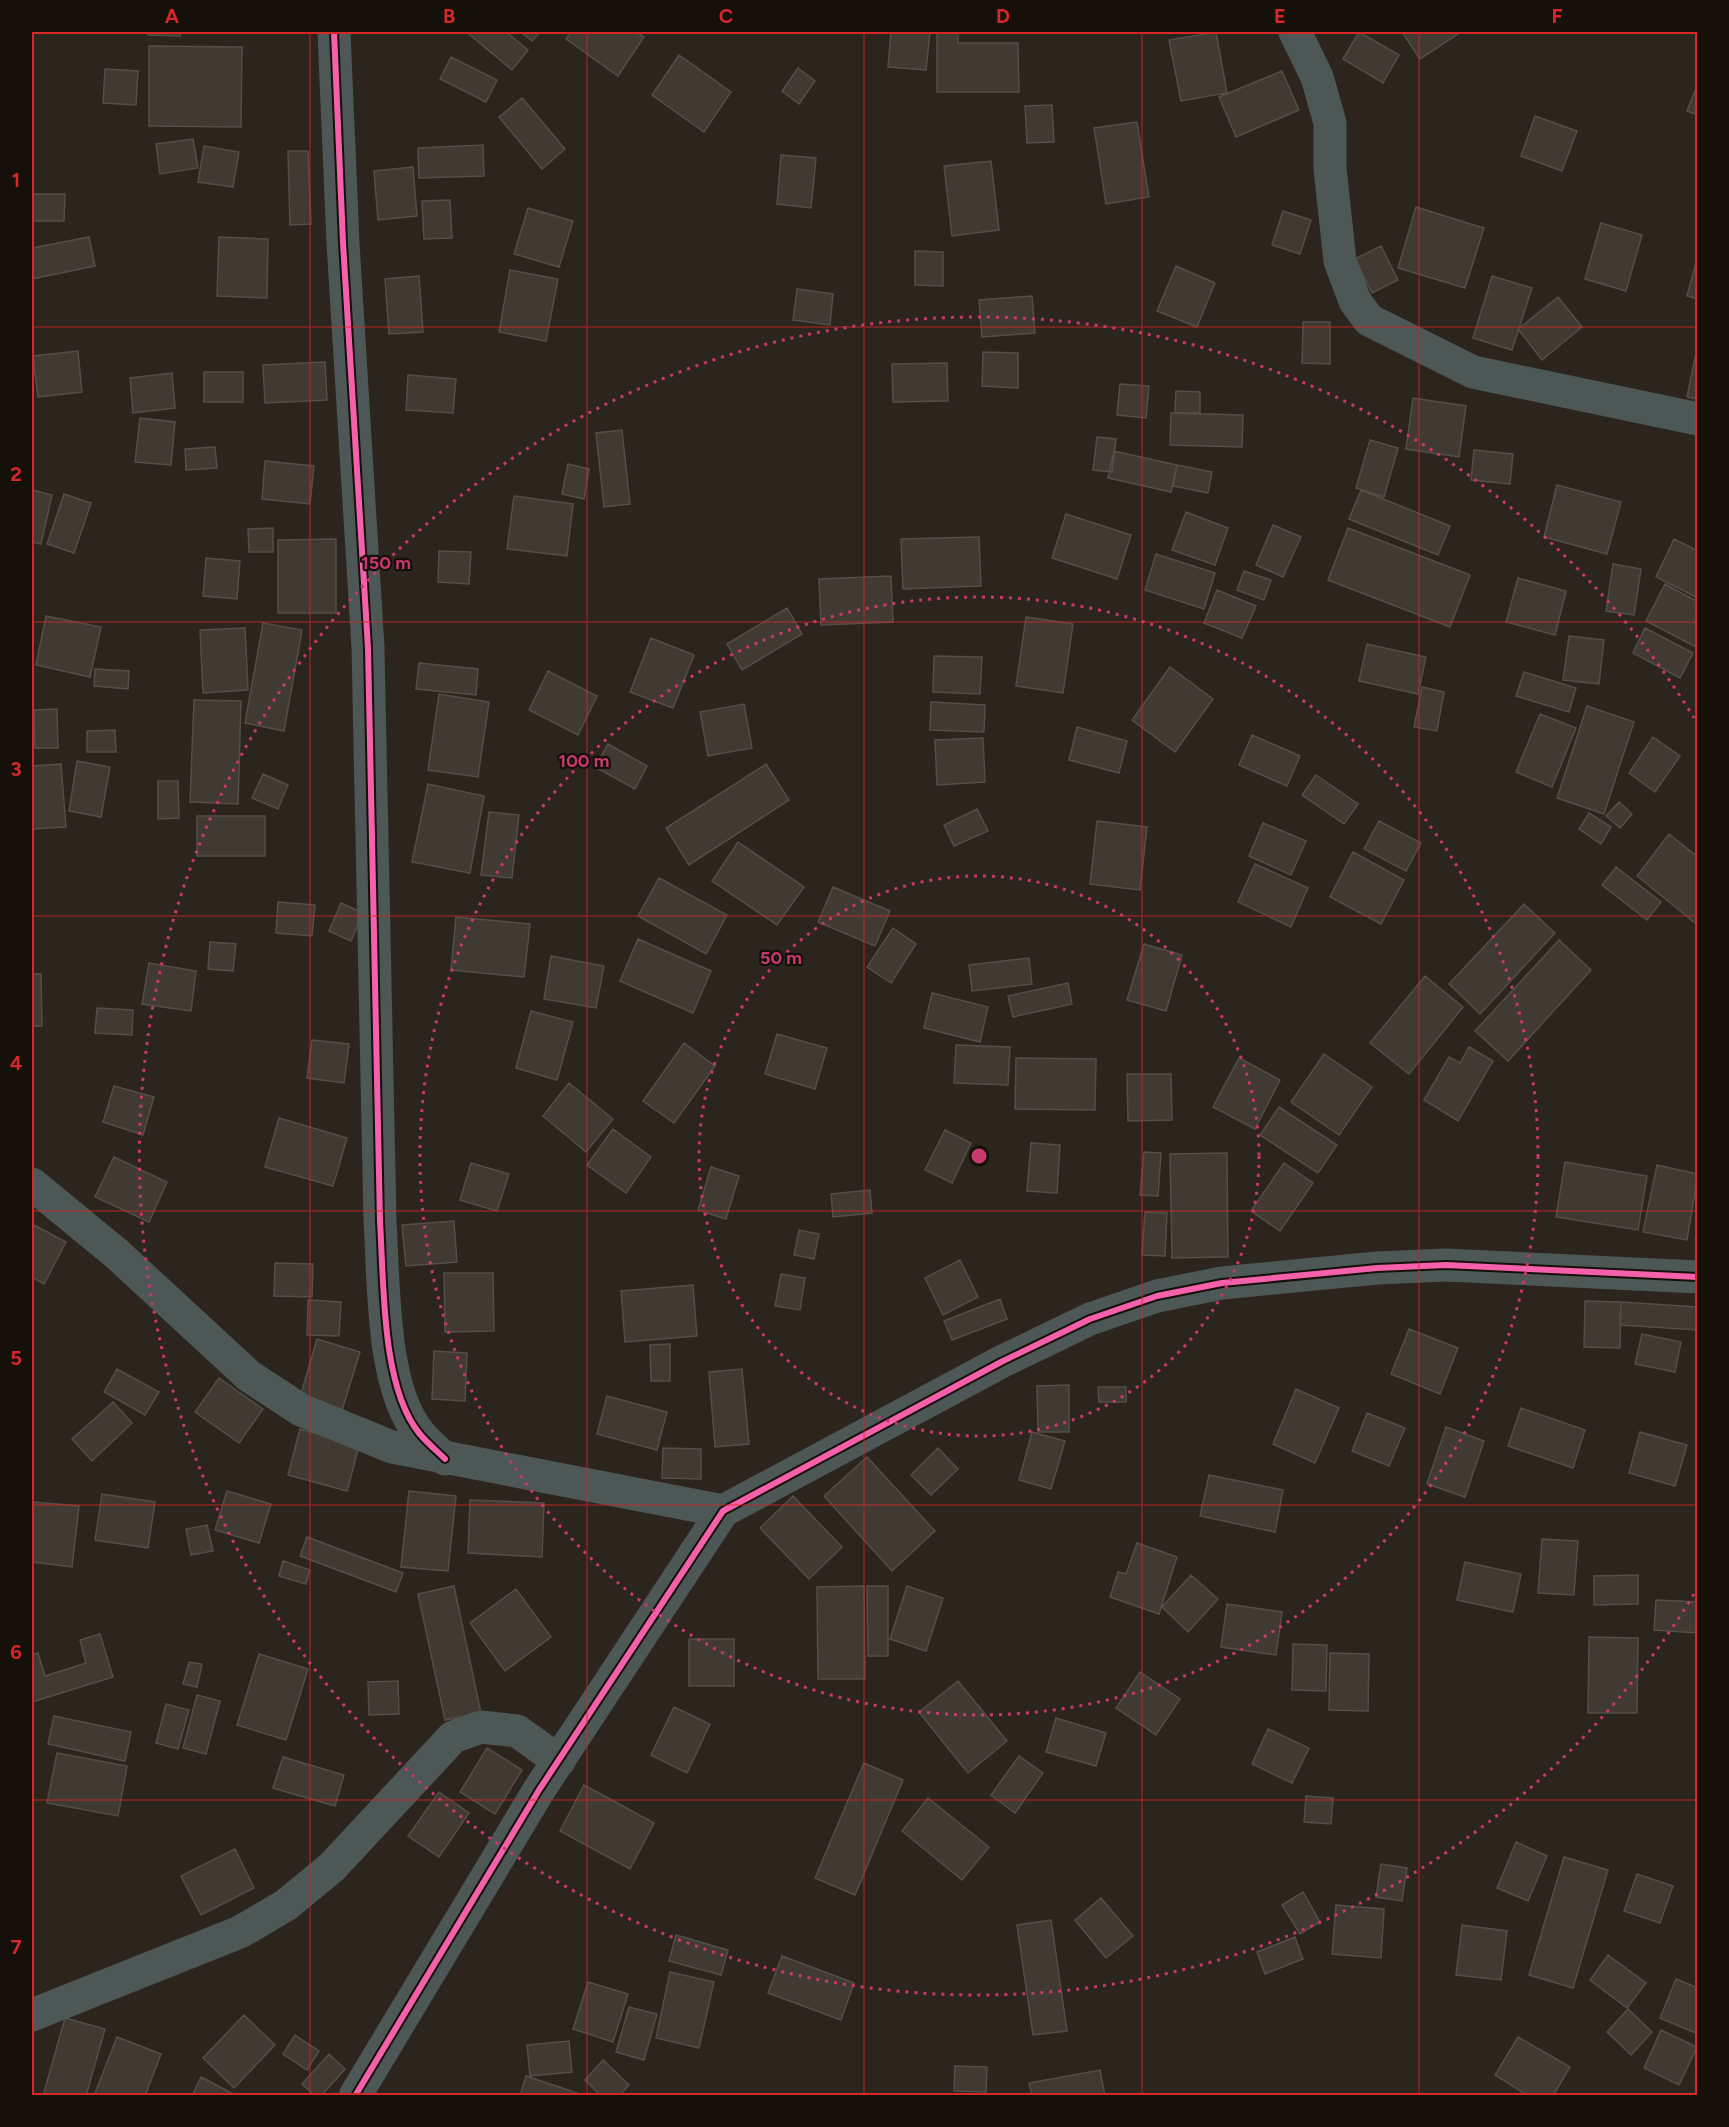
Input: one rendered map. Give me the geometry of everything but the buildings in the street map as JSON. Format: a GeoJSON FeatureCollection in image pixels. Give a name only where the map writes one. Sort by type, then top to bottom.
{"type":"FeatureCollection","features":[{"type":"Feature","properties":{"kind":"street"},"geometry":{"type":"LineString","coordinates":[[334,32],[343,243],[368,648],[380,1222],[386,1318],[391,1358],[403,1403],[418,1432],[445,1459]]}},
{"type":"Feature","properties":{"kind":"street"},"geometry":{"type":"LineString","coordinates":[[1295,32],[1317,76],[1330,123],[1330,169],[1341,261],[1355,301],[1369,320],[1473,372],[1698,419]]}},
{"type":"Feature","properties":{"kind":"street"},"geometry":{"type":"LineString","coordinates":[[32,1184],[117,1254],[249,1376],[301,1410],[349,1432],[392,1447],[723,1511]]}},
{"type":"Feature","properties":{"kind":"street"},"geometry":{"type":"LineString","coordinates":[[355,2096],[559,1761],[723,1511],[1001,1362],[1090,1319],[1157,1296],[1222,1283],[1377,1268],[1446,1265],[1698,1277]]}},
{"type":"Feature","properties":{"kind":"street"},"geometry":{"type":"LineString","coordinates":[[32,2015],[240,1932],[286,1905],[332,1867],[453,1737],[481,1727],[517,1731],[559,1761]]}},
{"type":"Feature","properties":{"kind":"cycle path"},"geometry":{"type":"LineString","coordinates":[[334,32],[343,243],[368,648],[380,1222],[384,1302],[391,1361],[397,1388],[407,1413],[419,1433],[445,1459]]}},
{"type":"Feature","properties":{"kind":"cycle path"},"geometry":{"type":"LineString","coordinates":[[355,2096],[539,1790],[723,1511],[1001,1362],[1090,1319],[1157,1296],[1222,1283],[1377,1268],[1446,1265],[1698,1277]]}}]}
